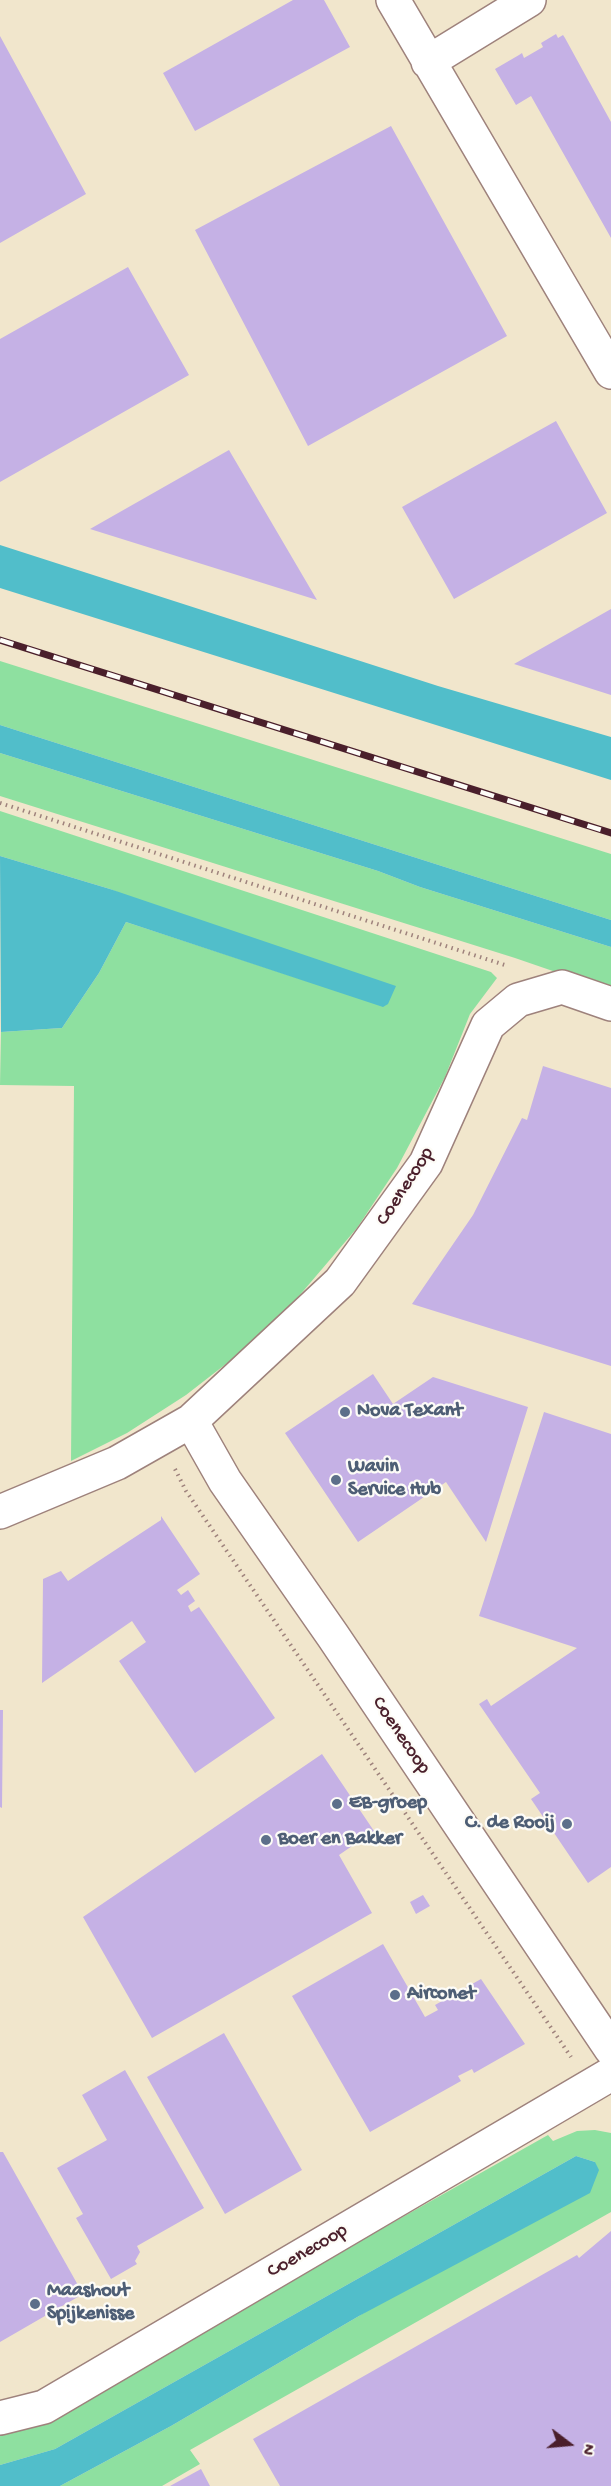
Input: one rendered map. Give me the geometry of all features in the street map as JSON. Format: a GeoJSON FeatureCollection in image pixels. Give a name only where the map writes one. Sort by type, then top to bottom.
{"type":"FeatureCollection","features":[{"type":"Feature","properties":{"kind":"street"},"geometry":{"type":"LineString","coordinates":[[393,0],[611,372]]}},
{"type":"Feature","properties":{"kind":"street"},"geometry":{"type":"LineString","coordinates":[[428,62],[528,0]]}},
{"type":"Feature","properties":{"kind":"street","name":"Coenecoop"},"geometry":{"type":"LineString","coordinates":[[0,1512],[117,1462],[191,1421],[340,1282],[426,1163],[488,1025],[518,1000],[562,987],[611,1004]]}},
{"type":"Feature","properties":{"kind":"street","name":"Coenecoop"},"geometry":{"type":"LineString","coordinates":[[191,1421],[225,1481],[333,1636],[611,2049]]}},
{"type":"Feature","properties":{"kind":"street","name":"Coenecoop"},"geometry":{"type":"LineString","coordinates":[[0,2418],[44,2407],[601,2080]]}},
{"type":"Feature","properties":{"kind":"path"},"geometry":{"type":"LineString","coordinates":[[0,803],[513,968]]}},
{"type":"Feature","properties":{"kind":"path"},"geometry":{"type":"LineString","coordinates":[[159,1438],[186,1491],[601,2080]]}},
{"type":"Feature","properties":{"kind":"green space"},"geometry":{"type":"Polygon","coordinates":[[[0,661],[611,854],[611,920],[0,725],[0,661]]]}},
{"type":"Feature","properties":{"kind":"green space"},"geometry":{"type":"Polygon","coordinates":[[[0,753],[378,871],[420,887],[611,947],[611,991],[515,958],[0,796],[0,753]]]}},
{"type":"Feature","properties":{"kind":"green space"},"geometry":{"type":"Polygon","coordinates":[[[0,811],[491,972],[497,978],[470,1014],[445,1077],[397,1168],[357,1228],[293,1303],[249,1346],[186,1395],[127,1433],[71,1461],[74,1086],[0,1085],[1,1032],[62,1028],[99,973],[126,922],[383,1006],[110,889],[0,856],[0,811]]]}},
{"type":"Feature","properties":{"kind":"green space"},"geometry":{"type":"Polygon","coordinates":[[[595,2130],[611,2133],[611,2212],[190,2450],[200,2464],[162,2486],[60,2486],[171,2426],[359,2316],[595,2162],[576,2156],[55,2449],[0,2465],[0,2432],[57,2412],[548,2135],[553,2141],[577,2131],[595,2130]]]}},
{"type":"Feature","properties":{"kind":"water"},"geometry":{"type":"Polygon","coordinates":[[[0,545],[438,686],[611,737],[611,780],[0,588],[0,545]]]}},
{"type":"Feature","properties":{"kind":"water"},"geometry":{"type":"Polygon","coordinates":[[[0,725],[611,920],[611,947],[420,887],[378,871],[0,753],[0,725]]]}},
{"type":"Feature","properties":{"kind":"water"},"geometry":{"type":"Polygon","coordinates":[[[0,856],[110,889],[396,986],[388,1004],[383,1007],[126,922],[99,973],[62,1028],[1,1032],[0,856]]]}},
{"type":"Feature","properties":{"kind":"water"},"geometry":{"type":"Polygon","coordinates":[[[576,2156],[595,2162],[599,2170],[590,2193],[359,2316],[171,2426],[60,2486],[0,2486],[0,2465],[55,2449],[576,2156]]]}},
{"type":"Feature","properties":{"kind":"building"},"geometry":{"type":"Polygon","coordinates":[[[293,0],[324,0],[350,47],[195,131],[163,73],[293,0]]]}},
{"type":"Feature","properties":{"kind":"building"},"geometry":{"type":"Polygon","coordinates":[[[556,34],[558,38],[563,35],[565,38],[611,122],[611,238],[531,96],[516,105],[495,69],[522,53],[524,58],[543,47],[541,43],[556,34]]]}},
{"type":"Feature","properties":{"kind":"building"},"geometry":{"type":"Polygon","coordinates":[[[0,36],[86,194],[0,243],[0,36]]]}},
{"type":"Feature","properties":{"kind":"building"},"geometry":{"type":"Polygon","coordinates":[[[391,126],[507,336],[308,446],[195,230],[391,126]]]}},
{"type":"Feature","properties":{"kind":"building"},"geometry":{"type":"Polygon","coordinates":[[[128,267],[189,375],[0,482],[0,339],[128,267]]]}},
{"type":"Feature","properties":{"kind":"building"},"geometry":{"type":"Polygon","coordinates":[[[556,421],[607,513],[454,599],[402,507],[556,421]]]}},
{"type":"Feature","properties":{"kind":"building"},"geometry":{"type":"Polygon","coordinates":[[[229,450],[317,600],[90,529],[229,450]]]}},
{"type":"Feature","properties":{"kind":"building"},"geometry":{"type":"Polygon","coordinates":[[[611,609],[611,695],[514,664],[611,609]]]}},
{"type":"Feature","properties":{"kind":"building"},"geometry":{"type":"Polygon","coordinates":[[[543,1066],[611,1088],[611,1366],[412,1304],[473,1215],[522,1118],[527,1120],[543,1066]]]}},
{"type":"Feature","properties":{"kind":"building"},"geometry":{"type":"Polygon","coordinates":[[[373,1374],[393,1404],[433,1377],[528,1407],[486,1542],[446,1482],[358,1542],[285,1433],[373,1374]]]}},
{"type":"Feature","properties":{"kind":"building"},"geometry":{"type":"Polygon","coordinates":[[[544,1412],[611,1434],[611,1867],[588,1883],[531,1799],[540,1793],[479,1704],[487,1699],[491,1706],[577,1648],[479,1616],[544,1412]]]}},
{"type":"Feature","properties":{"kind":"building"},"geometry":{"type":"Polygon","coordinates":[[[161,1516],[200,1574],[177,1590],[181,1595],[188,1590],[195,1601],[188,1606],[191,1612],[199,1607],[275,1718],[195,1773],[119,1661],[146,1642],[132,1621],[42,1683],[43,1579],[61,1571],[68,1581],[161,1520],[161,1516]]]}},
{"type":"Feature","properties":{"kind":"building"},"geometry":{"type":"Polygon","coordinates":[[[0,1710],[3,1710],[2,1808],[0,1807],[0,1710]]]}},
{"type":"Feature","properties":{"kind":"building"},"geometry":{"type":"Polygon","coordinates":[[[322,1754],[374,1831],[339,1855],[372,1913],[152,2038],[83,1917],[322,1754]]]}},
{"type":"Feature","properties":{"kind":"building"},"geometry":{"type":"Polygon","coordinates":[[[423,1895],[430,1906],[416,1914],[410,1902],[423,1895]]]}},
{"type":"Feature","properties":{"kind":"building"},"geometry":{"type":"Polygon","coordinates":[[[383,1944],[425,2017],[438,2010],[435,2005],[481,1979],[525,2044],[474,2073],[472,2069],[458,2076],[461,2081],[370,2132],[292,1996],[383,1944]]]}},
{"type":"Feature","properties":{"kind":"building"},"geometry":{"type":"Polygon","coordinates":[[[224,2033],[302,2170],[225,2214],[147,2077],[224,2033]]]}},
{"type":"Feature","properties":{"kind":"building"},"geometry":{"type":"Polygon","coordinates":[[[125,2070],[204,2208],[137,2246],[140,2252],[135,2261],[137,2264],[111,2279],[76,2218],[83,2214],[57,2168],[107,2140],[82,2095],[125,2070]]]}},
{"type":"Feature","properties":{"kind":"building"},"geometry":{"type":"Polygon","coordinates":[[[0,2152],[3,2152],[83,2294],[0,2342],[0,2152]]]}},
{"type":"Feature","properties":{"kind":"building"},"geometry":{"type":"Polygon","coordinates":[[[611,2231],[611,2486],[280,2486],[253,2439],[577,2255],[579,2258],[611,2231]]]}},
{"type":"Feature","properties":{"kind":"building"},"geometry":{"type":"Polygon","coordinates":[[[201,2469],[210,2486],[170,2486],[201,2469]]]}},
{"type":"Feature","properties":{"kind":"railway"},"geometry":{"type":"LineString","coordinates":[[0,640],[611,833]]}},
{"type":"Feature","properties":{"kind":"place","name":"Nova Texant"},"geometry":{"type":"Point","coordinates":[345,1412]}},
{"type":"Feature","properties":{"kind":"place","name":"Wavin Service Hub"},"geometry":{"type":"Point","coordinates":[336,1480]}},
{"type":"Feature","properties":{"kind":"place","name":"EB-groep"},"geometry":{"type":"Point","coordinates":[337,1804]}},
{"type":"Feature","properties":{"kind":"place","name":"C. de Rooij"},"geometry":{"type":"Point","coordinates":[567,1824]}},
{"type":"Feature","properties":{"kind":"place","name":"Boer en Bakker"},"geometry":{"type":"Point","coordinates":[266,1840]}},
{"type":"Feature","properties":{"kind":"place","name":"Airconet"},"geometry":{"type":"Point","coordinates":[395,1995]}},
{"type":"Feature","properties":{"kind":"place","name":"Maashout Spijkenisse"},"geometry":{"type":"Point","coordinates":[35,2304]}}]}
